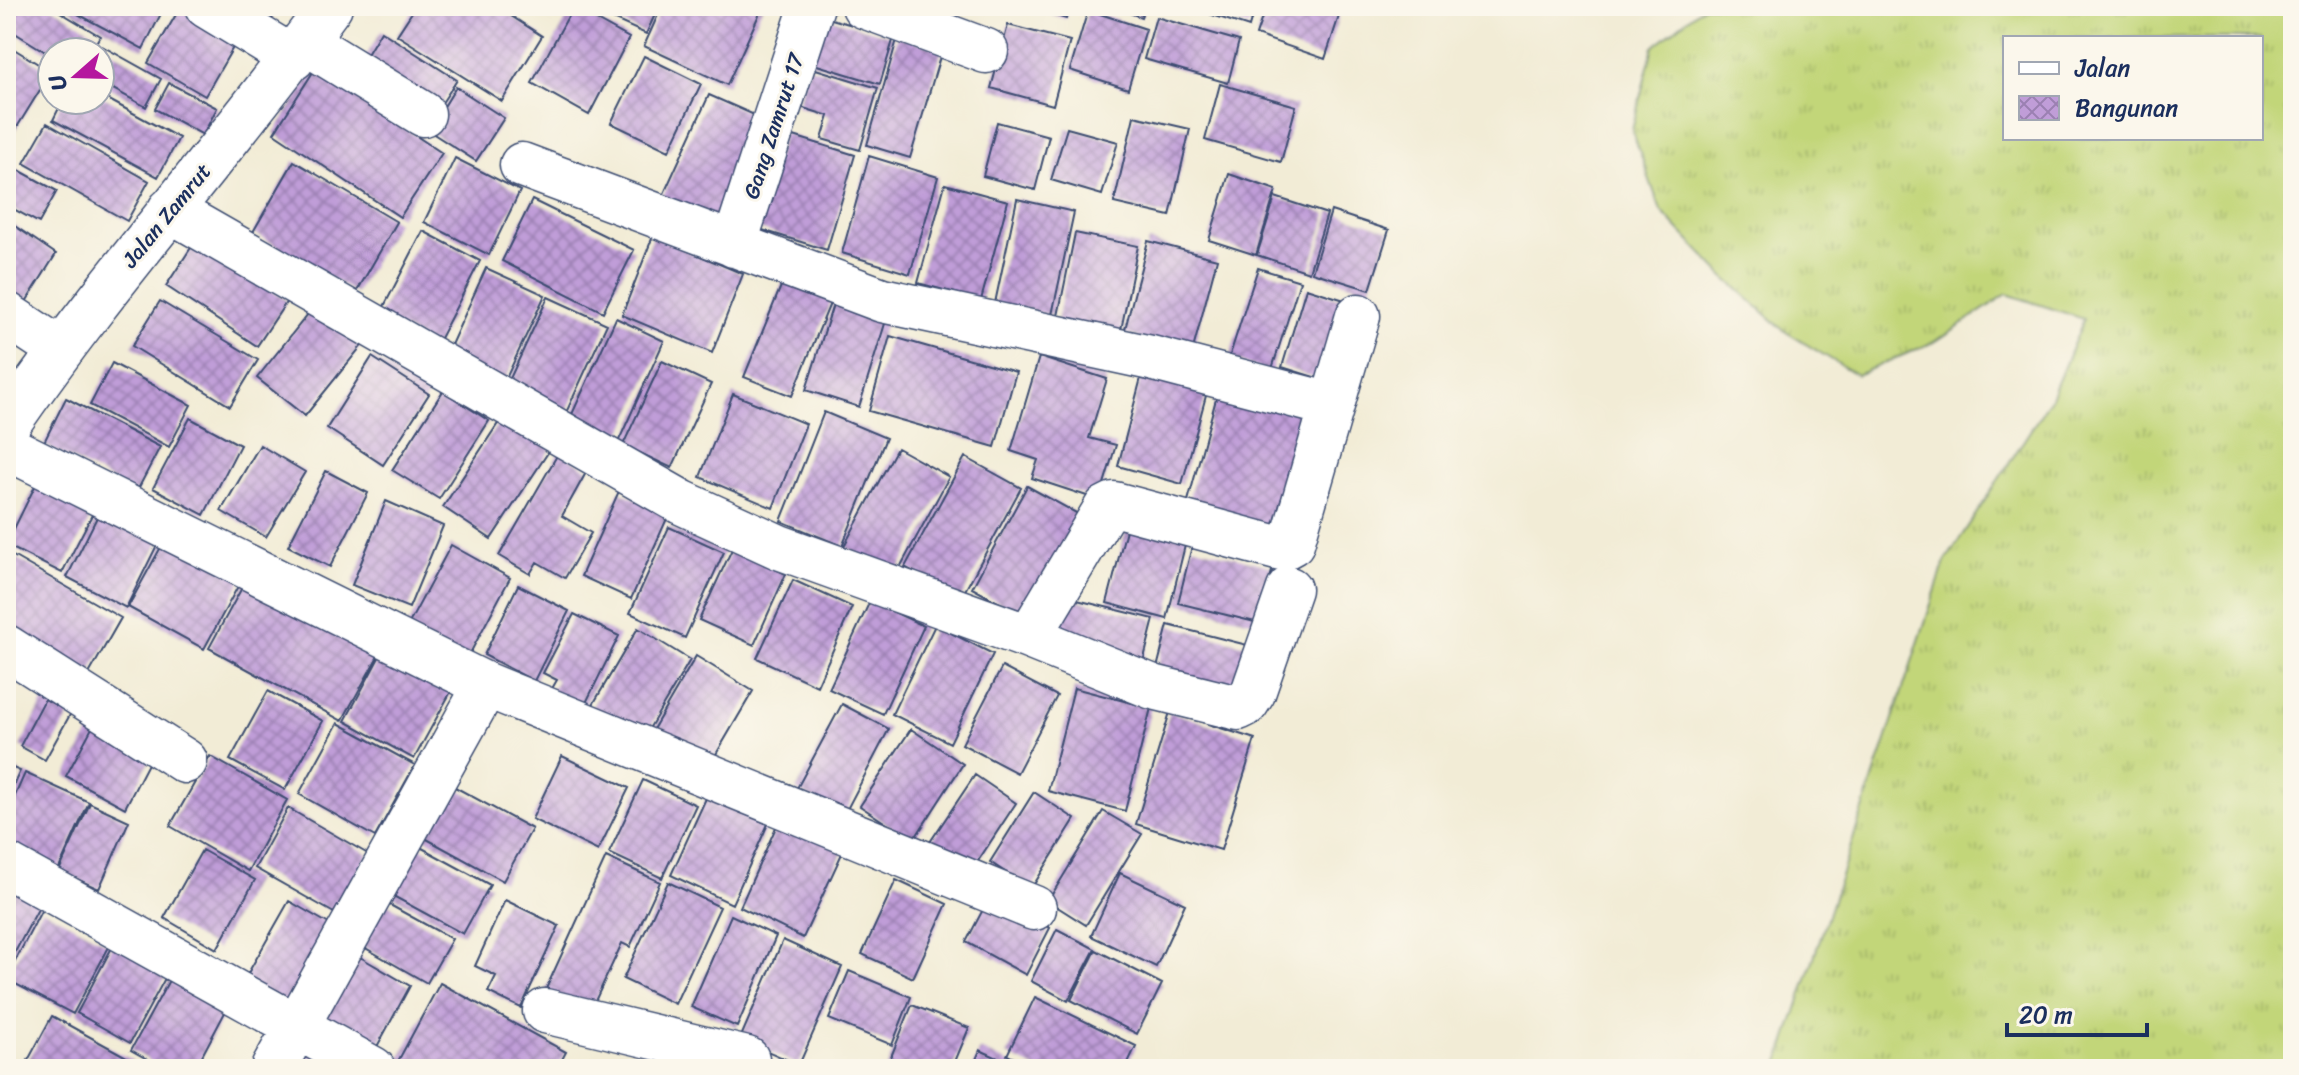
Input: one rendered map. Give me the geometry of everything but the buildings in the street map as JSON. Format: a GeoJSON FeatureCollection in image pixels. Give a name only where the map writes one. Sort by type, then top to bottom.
{"type":"FeatureCollection","features":[{"type":"Feature","properties":{"kind":"street"},"geometry":{"type":"LineString","coordinates":[[207,6],[299,49],[423,114]]}},
{"type":"Feature","properties":{"kind":"street","name":"Jalan Zamrut"},"geometry":{"type":"LineString","coordinates":[[6,427],[59,349],[330,6]]}},
{"type":"Feature","properties":{"kind":"street","name":"Gang Zamrut 17"},"geometry":{"type":"LineString","coordinates":[[734,245],[812,6]]}},
{"type":"Feature","properties":{"kind":"street"},"geometry":{"type":"LineString","coordinates":[[864,6],[986,51]]}},
{"type":"Feature","properties":{"kind":"street"},"geometry":{"type":"LineString","coordinates":[[522,165],[882,300],[1151,358],[1331,405]]}},
{"type":"Feature","properties":{"kind":"street"},"geometry":{"type":"LineString","coordinates":[[170,210],[681,502],[779,547],[1029,637],[1153,687],[1238,708],[1246,704],[1253,693],[1289,589]]}},
{"type":"Feature","properties":{"kind":"street"},"geometry":{"type":"LineString","coordinates":[[6,314],[59,349]]}},
{"type":"Feature","properties":{"kind":"street"},"geometry":{"type":"LineString","coordinates":[[1029,637],[1106,508],[1114,504],[1281,549],[1287,548],[1292,543],[1358,316]]}},
{"type":"Feature","properties":{"kind":"street"},"geometry":{"type":"LineString","coordinates":[[6,447],[486,685],[1034,908]]}},
{"type":"Feature","properties":{"kind":"street"},"geometry":{"type":"LineString","coordinates":[[6,647],[185,761]]}},
{"type":"Feature","properties":{"kind":"street"},"geometry":{"type":"LineString","coordinates":[[273,1069],[486,685]]}},
{"type":"Feature","properties":{"kind":"street"},"geometry":{"type":"LineString","coordinates":[[6,865],[373,1069]]}},
{"type":"Feature","properties":{"kind":"street"},"geometry":{"type":"LineString","coordinates":[[545,1011],[757,1066]]}},
{"type":"Feature","properties":{"kind":"green space"},"geometry":{"type":"Polygon","coordinates":[[[1704,6],[2293,6],[2293,1069],[1777,1069],[1945,562],[2050,400],[2084,319],[2007,294],[1936,341],[1857,375],[1786,332],[1723,276],[1661,211],[1632,130],[1653,47],[1704,6]]]}}]}
